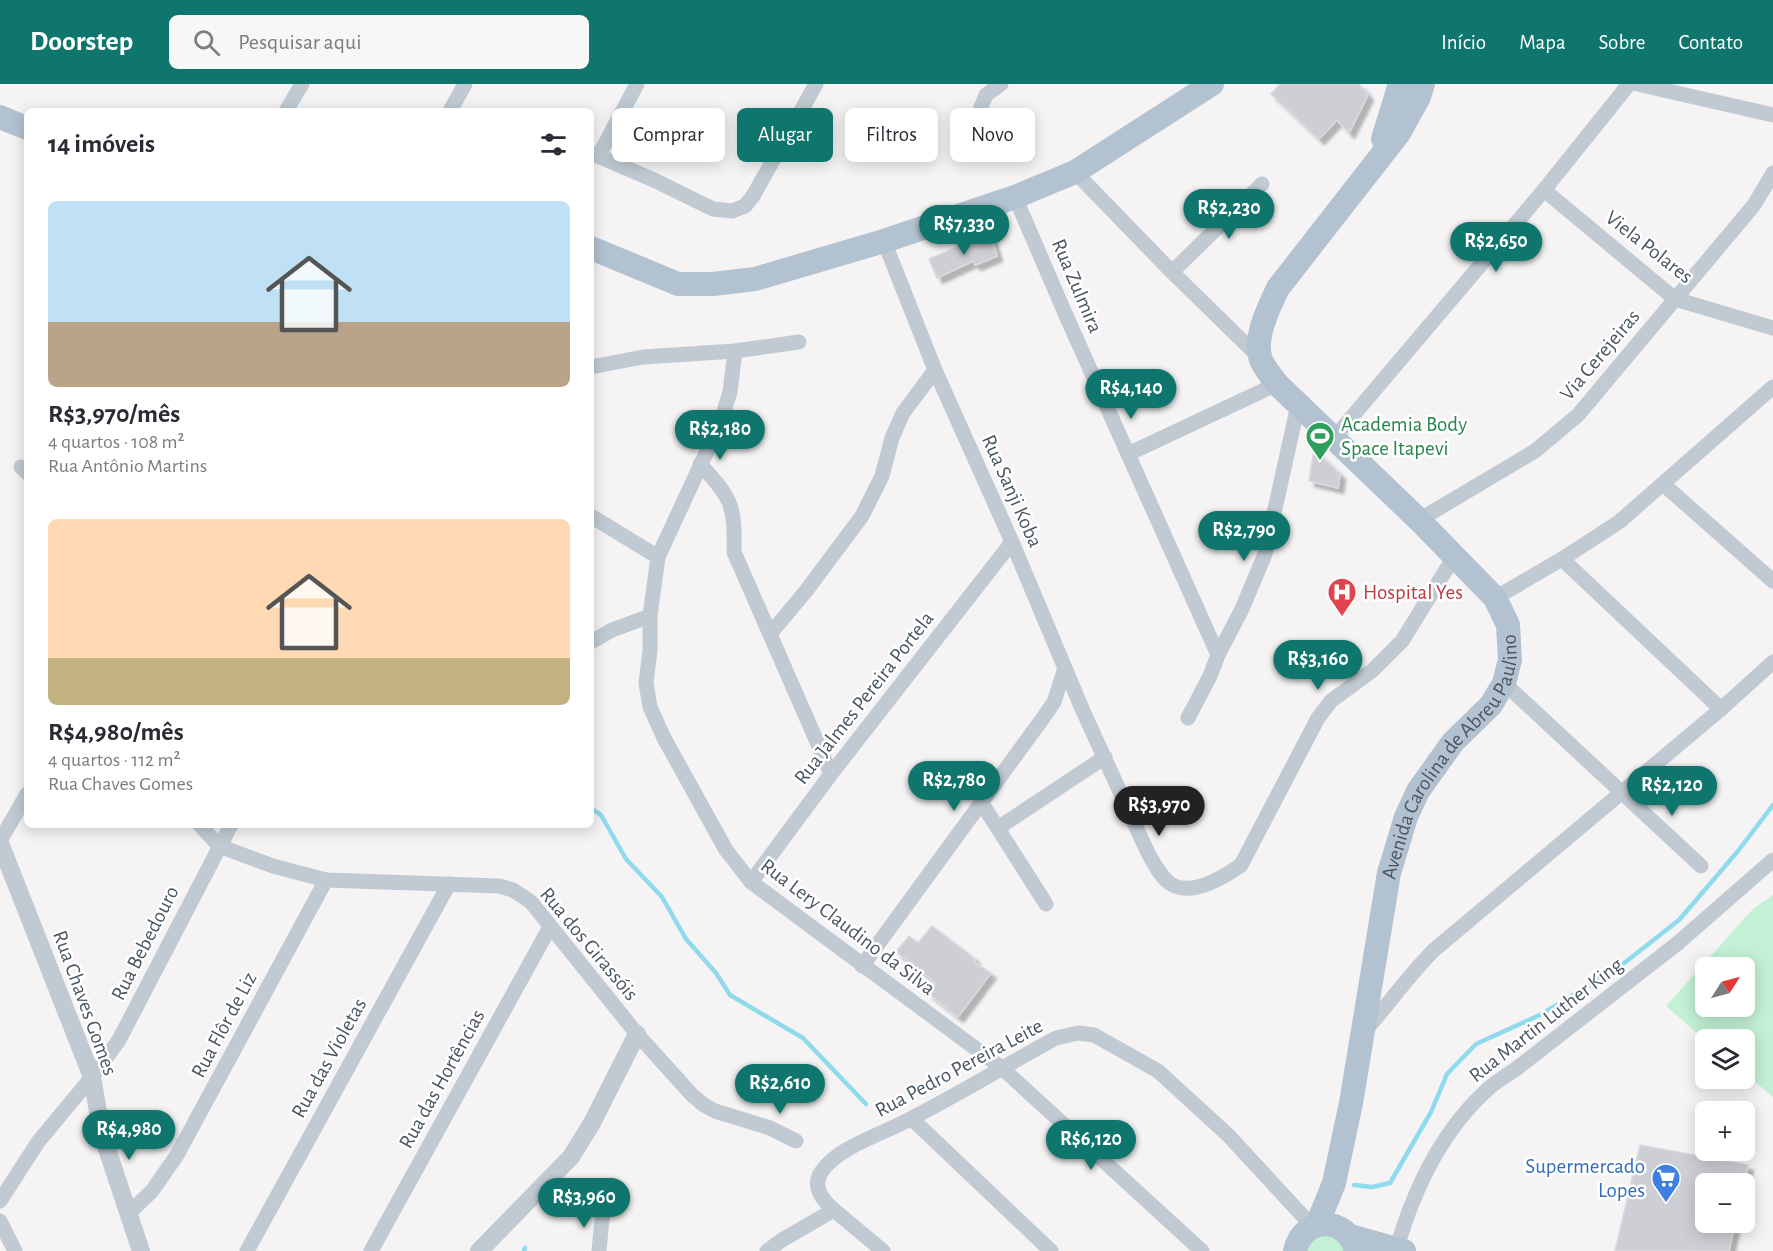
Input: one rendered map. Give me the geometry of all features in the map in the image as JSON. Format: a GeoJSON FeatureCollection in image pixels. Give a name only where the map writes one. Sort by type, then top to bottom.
{"type":"FeatureCollection","features":[{"type":"Feature","properties":{"kind":"main road"},"geometry":{"type":"LineString","coordinates":[[594,249],[678,284],[713,284],[755,279],[884,241],[1015,197],[1075,171],[1212,84]]}},
{"type":"Feature","properties":{"kind":"main road"},"geometry":{"type":"LineString","coordinates":[[1370,171],[1390,119],[1400,84]]}},
{"type":"Feature","properties":{"kind":"main road"},"geometry":{"type":"LineString","coordinates":[[1261,359],[1260,335],[1266,314],[1278,288],[1399,133],[1419,98],[1423,84]]}},
{"type":"Feature","properties":{"kind":"main road"},"geometry":{"type":"LineString","coordinates":[[0,117],[24,127]]}},
{"type":"Feature","properties":{"kind":"main road","name":"Avenida Carolina de Abreu Paulino"},"geometry":{"type":"LineString","coordinates":[[1261,359],[1277,384],[1419,520],[1495,597],[1508,625],[1510,660],[1504,683],[1491,705],[1453,742],[1418,791],[1406,817],[1389,873],[1364,1032],[1334,1183],[1315,1226],[1300,1237],[1295,1251]]}},
{"type":"Feature","properties":{"kind":"main road","name":"Avenida Carolina de Abreu Paulino"},"geometry":{"type":"LineString","coordinates":[[1334,1183],[1350,1239]]}},
{"type":"Feature","properties":{"kind":"main road"},"geometry":{"type":"LineString","coordinates":[[1315,1226],[1326,1224],[1350,1239],[1399,1250]]}},
{"type":"Feature","properties":{"kind":"street"},"geometry":{"type":"LineString","coordinates":[[288,108],[303,84]]}},
{"type":"Feature","properties":{"kind":"street"},"geometry":{"type":"LineString","coordinates":[[456,108],[465,84]]}},
{"type":"Feature","properties":{"kind":"street"},"geometry":{"type":"LineString","coordinates":[[637,84],[595,154],[713,209],[732,211],[745,206],[753,196],[816,84]]}},
{"type":"Feature","properties":{"kind":"street"},"geometry":{"type":"LineString","coordinates":[[981,108],[989,90],[1001,84]]}},
{"type":"Feature","properties":{"kind":"street"},"geometry":{"type":"LineString","coordinates":[[1334,438],[1545,190],[1629,84]]}},
{"type":"Feature","properties":{"kind":"street"},"geometry":{"type":"LineString","coordinates":[[1637,84],[1773,115]]}},
{"type":"Feature","properties":{"kind":"street"},"geometry":{"type":"LineString","coordinates":[[1075,171],[1172,272],[1261,359]]}},
{"type":"Feature","properties":{"kind":"street","name":"Via Cerejeiras"},"geometry":{"type":"LineString","coordinates":[[1419,520],[1535,451],[1578,415],[1754,205],[1773,173]]}},
{"type":"Feature","properties":{"kind":"street"},"geometry":{"type":"LineString","coordinates":[[1172,272],[1262,184]]}},
{"type":"Feature","properties":{"kind":"street","name":"Viela Polares"},"geometry":{"type":"LineString","coordinates":[[1545,190],[1675,299],[1773,328]]}},
{"type":"Feature","properties":{"kind":"street","name":"Rua Zulmira"},"geometry":{"type":"LineString","coordinates":[[1015,197],[1218,655]]}},
{"type":"Feature","properties":{"kind":"street","name":"Rua Sanji Koba"},"geometry":{"type":"LineString","coordinates":[[884,241],[935,370],[1105,758],[1148,853],[1159,871],[1171,884],[1183,887],[1210,884],[1241,865],[1318,718],[1331,701],[1373,670],[1402,641],[1454,557]]}},
{"type":"Feature","properties":{"kind":"street"},"geometry":{"type":"LineString","coordinates":[[594,366],[643,357],[735,351],[800,342]]}},
{"type":"Feature","properties":{"kind":"street","name":"Rua Lery Claudino da Silva"},"geometry":{"type":"LineString","coordinates":[[735,351],[730,392],[721,421],[658,556],[650,616],[646,683],[650,707],[685,777],[726,850],[751,882],[1002,1068],[1202,1251]]}},
{"type":"Feature","properties":{"kind":"street"},"geometry":{"type":"LineString","coordinates":[[770,634],[806,591],[862,516],[882,476],[892,438],[903,413],[935,370]]}},
{"type":"Feature","properties":{"kind":"street"},"geometry":{"type":"LineString","coordinates":[[1128,454],[1277,384]]}},
{"type":"Feature","properties":{"kind":"street"},"geometry":{"type":"LineString","coordinates":[[1495,597],[1562,559],[1619,522],[1770,395]]}},
{"type":"Feature","properties":{"kind":"street"},"geometry":{"type":"LineString","coordinates":[[1188,718],[1242,609],[1265,554],[1298,405]]}},
{"type":"Feature","properties":{"kind":"street"},"geometry":{"type":"LineString","coordinates":[[700,465],[720,486],[732,507],[735,528],[734,552],[831,774]]}},
{"type":"Feature","properties":{"kind":"street"},"geometry":{"type":"LineString","coordinates":[[1664,484],[1773,581]]}},
{"type":"Feature","properties":{"kind":"street"},"geometry":{"type":"LineString","coordinates":[[594,518],[658,556]]}},
{"type":"Feature","properties":{"kind":"street","name":"Rua Jalmes Pereira Portela"},"geometry":{"type":"LineString","coordinates":[[751,882],[831,774],[1012,542]]}},
{"type":"Feature","properties":{"kind":"street"},"geometry":{"type":"LineString","coordinates":[[1562,559],[1721,709]]}},
{"type":"Feature","properties":{"kind":"street"},"geometry":{"type":"LineString","coordinates":[[594,640],[612,630],[650,616]]}},
{"type":"Feature","properties":{"kind":"street"},"geometry":{"type":"LineString","coordinates":[[1364,1032],[1386,1008],[1411,973],[1434,950],[1721,709],[1773,662]]}},
{"type":"Feature","properties":{"kind":"street"},"geometry":{"type":"LineString","coordinates":[[862,966],[1054,702],[1065,668]]}},
{"type":"Feature","properties":{"kind":"street"},"geometry":{"type":"LineString","coordinates":[[1504,683],[1701,866]]}},
{"type":"Feature","properties":{"kind":"street"},"geometry":{"type":"LineString","coordinates":[[998,828],[1105,758]]}},
{"type":"Feature","properties":{"kind":"street"},"geometry":{"type":"LineString","coordinates":[[0,842],[24,799]]}},
{"type":"Feature","properties":{"kind":"street"},"geometry":{"type":"LineString","coordinates":[[981,802],[1046,904]]}},
{"type":"Feature","properties":{"kind":"street"},"geometry":{"type":"LineString","coordinates":[[203,828],[219,846]]}},
{"type":"Feature","properties":{"kind":"street","name":"Rua Bebedouro"},"geometry":{"type":"LineString","coordinates":[[0,1201],[38,1142],[92,1077],[118,1040],[140,1002],[229,828]]}},
{"type":"Feature","properties":{"kind":"street","name":"Rua Chaves Gomes"},"geometry":{"type":"LineString","coordinates":[[0,842],[92,1077],[102,1134],[141,1251]]}},
{"type":"Feature","properties":{"kind":"street","name":"Rua dos Girassóis"},"geometry":{"type":"LineString","coordinates":[[219,846],[273,866],[326,879],[500,886],[513,890],[531,902],[637,1034],[704,1105],[750,1123],[770,1128],[796,1141]]}},
{"type":"Feature","properties":{"kind":"street","name":"Rua Martin Luther King"},"geometry":{"type":"LineString","coordinates":[[1399,1250],[1424,1177],[1450,1130],[1489,1087],[1516,1069],[1678,943],[1773,860]]}},
{"type":"Feature","properties":{"kind":"street","name":"Rua Flôr de Liz"},"geometry":{"type":"LineString","coordinates":[[129,1213],[152,1191],[177,1155],[326,879]]}},
{"type":"Feature","properties":{"kind":"street","name":"Rua das Violetas"},"geometry":{"type":"LineString","coordinates":[[246,1251],[449,884]]}},
{"type":"Feature","properties":{"kind":"street","name":"Rua das Hortências"},"geometry":{"type":"LineString","coordinates":[[371,1251],[550,927]]}},
{"type":"Feature","properties":{"kind":"street","name":"Rua Pedro Pereira Leite"},"geometry":{"type":"LineString","coordinates":[[883,1251],[826,1203],[818,1189],[818,1180],[821,1172],[829,1163],[853,1147],[912,1119],[1056,1038],[1078,1033],[1094,1035],[1108,1041],[1158,1071],[1228,1135],[1315,1226]]}},
{"type":"Feature","properties":{"kind":"street"},"geometry":{"type":"LineString","coordinates":[[479,1251],[571,1157],[592,1123],[637,1034]]}},
{"type":"Feature","properties":{"kind":"street"},"geometry":{"type":"LineString","coordinates":[[912,1119],[1051,1251]]}},
{"type":"Feature","properties":{"kind":"street"},"geometry":{"type":"LineString","coordinates":[[599,1251],[603,1209]]}},
{"type":"Feature","properties":{"kind":"street"},"geometry":{"type":"LineString","coordinates":[[767,1251],[834,1210]]}},
{"type":"Feature","properties":{"kind":"street"},"geometry":{"type":"LineString","coordinates":[[0,1221],[15,1251]]}},
{"type":"Feature","properties":{"kind":"green space"},"geometry":{"type":"Polygon","coordinates":[[[1773,895],[1773,1097],[1755,1082],[1755,1029],[1695,1029],[1695,1031],[1666,1006],[1695,974],[1695,1017],[1755,1017],[1755,957],[1710,957],[1753,909],[1773,895]]]}},
{"type":"Feature","properties":{"kind":"green space"},"geometry":{"type":"Polygon","coordinates":[[[1328,1233],[1349,1251],[1305,1251],[1310,1241],[1328,1233]]]}},
{"type":"Feature","properties":{"kind":"building"},"geometry":{"type":"Polygon","coordinates":[[[1280,84],[1359,84],[1368,95],[1349,133],[1337,120],[1319,139],[1271,94],[1280,84]]]}},
{"type":"Feature","properties":{"kind":"building"},"geometry":{"type":"Polygon","coordinates":[[[990,233],[997,256],[975,265],[973,261],[937,278],[929,259],[990,233]]]}},
{"type":"Feature","properties":{"kind":"building","name":"Academia Body Space Itapevi"},"geometry":{"type":"Polygon","coordinates":[[[1314,449],[1340,474],[1338,488],[1309,481],[1314,449]]]}},
{"type":"Feature","properties":{"kind":"building"},"geometry":{"type":"Polygon","coordinates":[[[932,926],[974,958],[975,963],[991,973],[958,1017],[928,993],[936,983],[896,952],[909,936],[918,943],[932,926]]]}},
{"type":"Feature","properties":{"kind":"building","name":"Supermercado Lopes"},"geometry":{"type":"Polygon","coordinates":[[[1640,1145],[1695,1155],[1695,1161],[1726,1161],[1748,1165],[1746,1173],[1695,1173],[1695,1233],[1733,1233],[1729,1251],[1615,1251],[1640,1145]]]}},
{"type":"Feature","properties":{"kind":"waterway"},"geometry":{"type":"LineString","coordinates":[[1354,1185],[1372,1187],[1390,1183],[1431,1112],[1447,1074],[1476,1044],[1542,1014],[1623,964],[1679,920],[1738,851],[1773,805]]}},
{"type":"Feature","properties":{"kind":"waterway"},"geometry":{"type":"LineString","coordinates":[[594,810],[601,815],[626,859],[662,897],[686,939],[716,973],[730,995],[803,1038],[866,1104]]}},
{"type":"Feature","properties":{"kind":"place","name":"Academia Body Space Itapevi"},"geometry":{"type":"Point","coordinates":[1320,462]}},
{"type":"Feature","properties":{"kind":"place","name":"Hospital Yes"},"geometry":{"type":"Point","coordinates":[1342,618]}},
{"type":"Feature","properties":{"kind":"place","name":"Supermercado Lopes"},"geometry":{"type":"Point","coordinates":[1666,1204]}}]}
